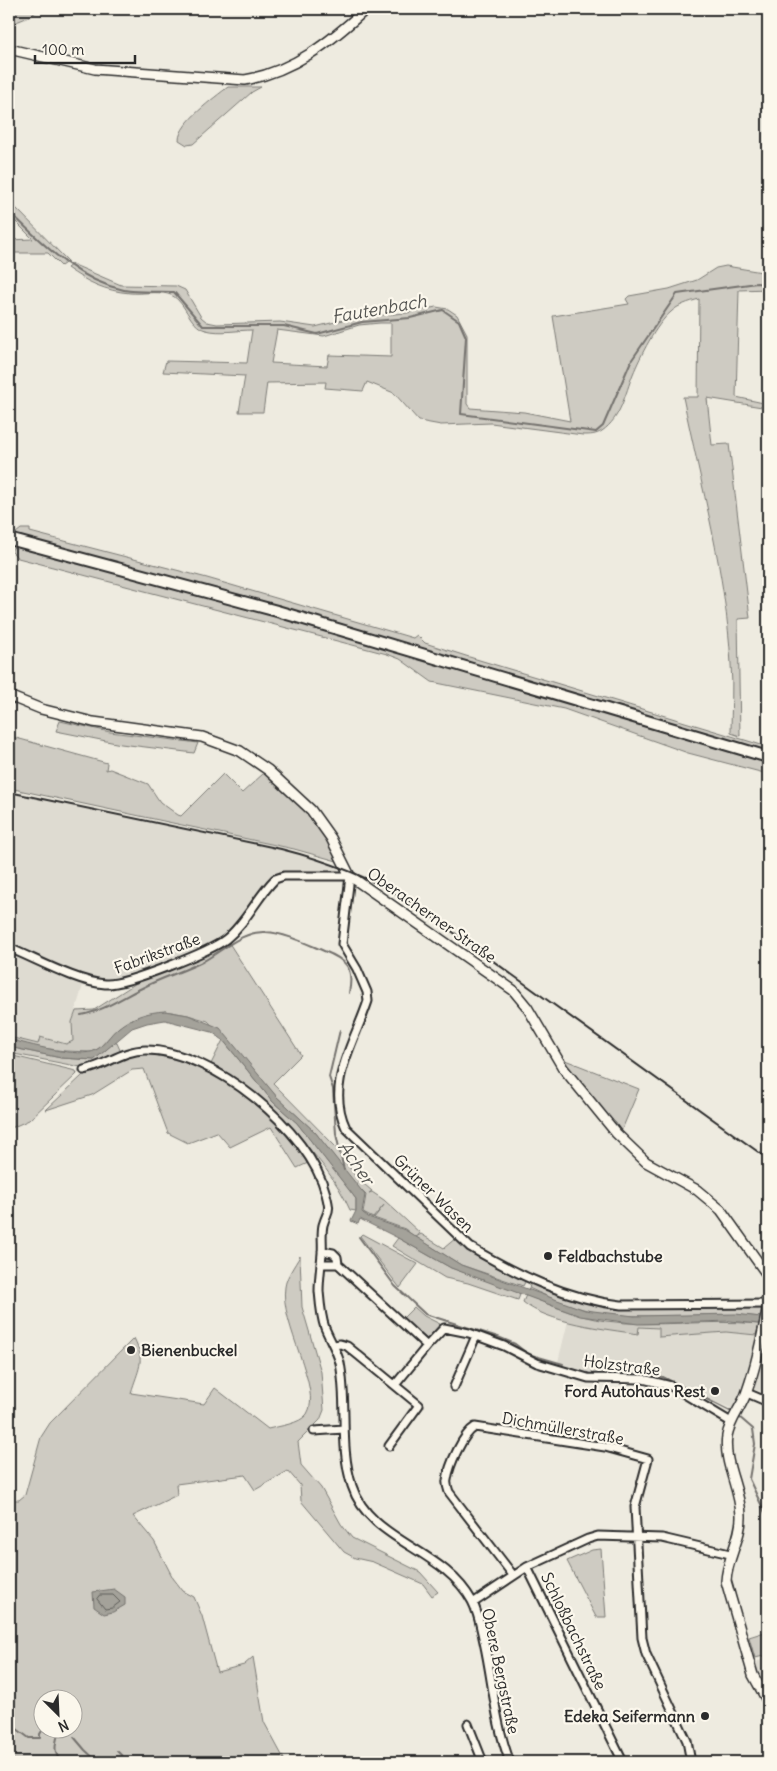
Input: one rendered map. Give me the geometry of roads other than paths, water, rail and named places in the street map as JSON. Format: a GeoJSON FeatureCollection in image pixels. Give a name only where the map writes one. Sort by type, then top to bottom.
{"type":"FeatureCollection","features":[{"type":"Feature","properties":{"kind":"main road"},"geometry":{"type":"LineString","coordinates":[[9,539],[277,612],[768,757]]}},
{"type":"Feature","properties":{"kind":"street"},"geometry":{"type":"LineString","coordinates":[[9,49],[95,69],[245,80],[284,69],[311,54],[344,29],[366,9]]}},
{"type":"Feature","properties":{"kind":"street","name":"Oberacherner Straße"},"geometry":{"type":"LineString","coordinates":[[9,696],[41,708],[93,722],[202,737],[240,751],[268,770],[312,810],[331,838],[350,876],[513,990],[527,1007],[563,1068],[616,1133],[646,1162],[697,1190],[721,1210],[768,1276]]}},
{"type":"Feature","properties":{"kind":"street","name":"Fabrikstraße"},"geometry":{"type":"LineString","coordinates":[[9,948],[74,975],[107,985],[180,962],[205,952],[226,940],[275,879],[284,876],[350,876]]}},
{"type":"Feature","properties":{"kind":"street","name":"Grüner Wasen"},"geometry":{"type":"LineString","coordinates":[[350,876],[342,944],[357,969],[367,992],[368,1001],[344,1064],[337,1093],[338,1112],[346,1128],[470,1247],[553,1288],[601,1303],[620,1305],[768,1308]]}},
{"type":"Feature","properties":{"kind":"street","name":"Obere Bergstraße"},"geometry":{"type":"LineString","coordinates":[[84,1070],[124,1053],[145,1050],[162,1052],[210,1068],[244,1090],[280,1122],[292,1134],[310,1160],[325,1190],[330,1212],[323,1225],[320,1305],[324,1326],[340,1362],[346,1458],[352,1485],[367,1514],[389,1532],[436,1561],[459,1582],[473,1603],[487,1654],[502,1742],[510,1762]]}},
{"type":"Feature","properties":{"kind":"street"},"geometry":{"type":"LineString","coordinates":[[322,1252],[333,1253],[337,1258],[338,1264],[427,1346],[395,1385]]}},
{"type":"Feature","properties":{"kind":"street"},"geometry":{"type":"LineString","coordinates":[[321,1264],[338,1264]]}},
{"type":"Feature","properties":{"kind":"street"},"geometry":{"type":"LineString","coordinates":[[768,1308],[747,1393],[735,1416],[727,1452],[741,1516],[739,1531],[727,1566],[727,1590],[753,1675],[768,1702]]}},
{"type":"Feature","properties":{"kind":"street","name":"Holzstraße"},"geometry":{"type":"LineString","coordinates":[[427,1346],[444,1328],[476,1336],[504,1346],[537,1363],[588,1378],[643,1379],[671,1386],[735,1416]]}},
{"type":"Feature","properties":{"kind":"street"},"geometry":{"type":"LineString","coordinates":[[454,1387],[476,1336]]}},
{"type":"Feature","properties":{"kind":"street"},"geometry":{"type":"LineString","coordinates":[[334,1346],[340,1344],[347,1346],[419,1405],[389,1446]]}},
{"type":"Feature","properties":{"kind":"street"},"geometry":{"type":"LineString","coordinates":[[747,1393],[768,1402]]}},
{"type":"Feature","properties":{"kind":"street","name":"Dichmüllerstraße"},"geometry":{"type":"LineString","coordinates":[[513,1574],[449,1492],[447,1480],[463,1439],[468,1431],[476,1427],[605,1447],[648,1459],[634,1507],[635,1536]]}},
{"type":"Feature","properties":{"kind":"street"},"geometry":{"type":"LineString","coordinates":[[314,1431],[344,1429]]}},
{"type":"Feature","properties":{"kind":"street"},"geometry":{"type":"LineString","coordinates":[[691,1762],[687,1742],[678,1720],[643,1646],[635,1536],[662,1538],[730,1554]]}},
{"type":"Feature","properties":{"kind":"street","name":"Schloßbachstraße"},"geometry":{"type":"LineString","coordinates":[[473,1603],[513,1574],[588,1539],[635,1536]]}},
{"type":"Feature","properties":{"kind":"street","name":"Schloßbachstraße"},"geometry":{"type":"LineString","coordinates":[[527,1567],[623,1762]]}},
{"type":"Feature","properties":{"kind":"street"},"geometry":{"type":"LineString","coordinates":[[468,1724],[483,1762]]}},
{"type":"Feature","properties":{"kind":"water"},"geometry":{"type":"Polygon","coordinates":[[[165,1011],[188,1015],[220,1028],[277,1097],[315,1132],[365,1195],[362,1212],[368,1217],[405,1230],[461,1265],[585,1310],[634,1316],[736,1314],[761,1317],[759,1324],[730,1321],[638,1324],[580,1316],[451,1268],[360,1219],[358,1224],[351,1221],[356,1211],[356,1199],[297,1123],[273,1102],[223,1040],[212,1032],[165,1020],[147,1023],[132,1028],[94,1060],[61,1058],[9,1047],[9,1039],[53,1050],[78,1053],[89,1052],[99,1048],[115,1030],[128,1021],[146,1014],[165,1011]]]}},
{"type":"Feature","properties":{"kind":"water"},"geometry":{"type":"Polygon","coordinates":[[[114,1589],[125,1597],[125,1605],[113,1612],[104,1614],[94,1607],[93,1592],[114,1589]]]}},
{"type":"Feature","properties":{"kind":"waterway","name":"Fautenbach"},"geometry":{"type":"LineString","coordinates":[[9,211],[61,259],[90,278],[124,290],[174,292],[203,326],[284,326],[317,334],[362,322],[410,318],[443,310],[459,321],[466,337],[461,414],[596,432],[603,426],[631,361],[677,294],[757,283],[768,285]]}},
{"type":"Feature","properties":{"kind":"waterway"},"geometry":{"type":"LineString","coordinates":[[81,1015],[106,1007],[138,990],[195,965],[233,942],[257,932],[273,933],[288,937],[332,954],[347,966],[350,977],[349,993]]}},
{"type":"Feature","properties":{"kind":"waterway","name":"Acher"},"geometry":{"type":"LineString","coordinates":[[340,1030],[329,1077],[333,1089],[336,1134],[344,1170]]}},
{"type":"Feature","properties":{"kind":"waterway"},"geometry":{"type":"LineString","coordinates":[[359,1237],[395,1286],[425,1314],[498,1337],[515,1344],[528,1354],[563,1364]]}},
{"type":"Feature","properties":{"kind":"waterway"},"geometry":{"type":"LineString","coordinates":[[613,1373],[622,1372]]}},
{"type":"Feature","properties":{"kind":"waterway"},"geometry":{"type":"LineString","coordinates":[[648,1375],[663,1377],[734,1413]]}},
{"type":"Feature","properties":{"kind":"waterway"},"geometry":{"type":"LineString","coordinates":[[738,1416],[753,1429],[755,1444],[749,1479],[768,1519]]}},
{"type":"Feature","properties":{"kind":"waterway"},"geometry":{"type":"LineString","coordinates":[[768,1551],[764,1580],[768,1602]]}},
{"type":"Feature","properties":{"kind":"waterway"},"geometry":{"type":"LineString","coordinates":[[9,1723],[29,1738],[32,1738]]}},
{"type":"Feature","properties":{"kind":"waterway"},"geometry":{"type":"LineString","coordinates":[[57,1738],[56,1753],[62,1762]]}},
{"type":"Feature","properties":{"kind":"waterway"},"geometry":{"type":"LineString","coordinates":[[75,1738],[98,1762]]}},
{"type":"Feature","properties":{"kind":"waterway"},"geometry":{"type":"LineString","coordinates":[[117,1751],[128,1762]]}},
{"type":"Feature","properties":{"kind":"railway"},"geometry":{"type":"LineString","coordinates":[[9,792],[281,849],[316,859],[366,878],[414,904],[768,1159]]}},
{"type":"Feature","properties":{"kind":"place","name":"Feldbachstube"},"geometry":{"type":"Point","coordinates":[548,1256]}},
{"type":"Feature","properties":{"kind":"place","name":"Bienenbuckel"},"geometry":{"type":"Point","coordinates":[131,1350]}},
{"type":"Feature","properties":{"kind":"place","name":"Ford Autohaus Rest"},"geometry":{"type":"Point","coordinates":[715,1391]}},
{"type":"Feature","properties":{"kind":"place","name":"Edeka Seifermann"},"geometry":{"type":"Point","coordinates":[705,1716]}}]}
